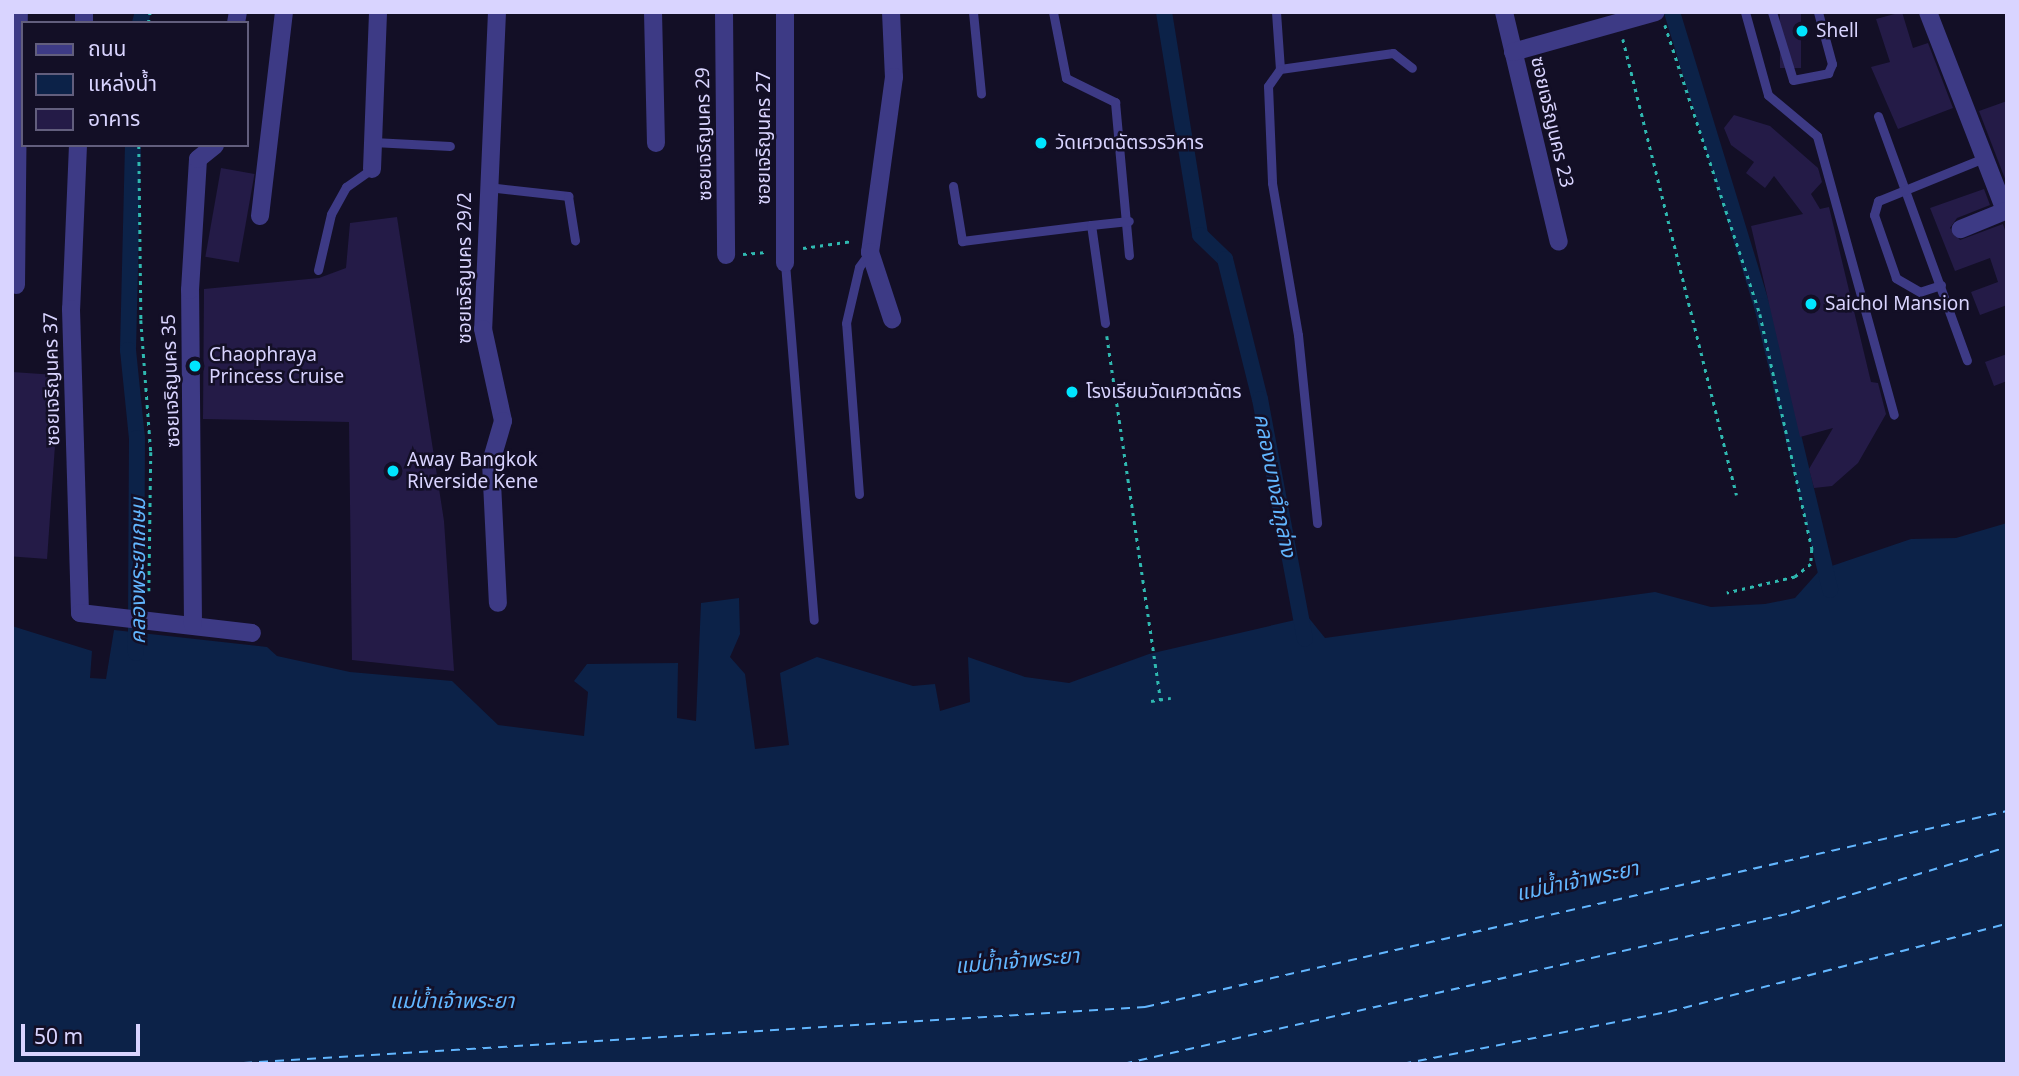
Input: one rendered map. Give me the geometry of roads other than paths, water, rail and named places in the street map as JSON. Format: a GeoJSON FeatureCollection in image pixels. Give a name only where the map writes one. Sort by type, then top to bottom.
{"type":"FeatureCollection","features":[{"type":"Feature","properties":{"kind":"street"},"geometry":{"type":"LineString","coordinates":[[260,216],[284,12]]}},
{"type":"Feature","properties":{"kind":"street"},"geometry":{"type":"LineString","coordinates":[[372,169],[378,12]]}},
{"type":"Feature","properties":{"kind":"street","name":"ซอยเจริญนคร 29/2"},"geometry":{"type":"LineString","coordinates":[[497,12],[486,187],[483,329],[503,421],[491,462],[498,603]]}},
{"type":"Feature","properties":{"kind":"street"},"geometry":{"type":"LineString","coordinates":[[653,12],[656,143]]}},
{"type":"Feature","properties":{"kind":"street","name":"ซอยเจริญนคร 29"},"geometry":{"type":"LineString","coordinates":[[724,12],[726,255]]}},
{"type":"Feature","properties":{"kind":"street","name":"ซอยเจริญนคร 27"},"geometry":{"type":"LineString","coordinates":[[785,12],[785,263]]}},
{"type":"Feature","properties":{"kind":"street"},"geometry":{"type":"LineString","coordinates":[[891,12],[894,77],[870,252],[892,319]]}},
{"type":"Feature","properties":{"kind":"street","name":"ซอยเจริญนคร 23"},"geometry":{"type":"LineString","coordinates":[[1503,12],[1559,242]]}},
{"type":"Feature","properties":{"kind":"street"},"geometry":{"type":"LineString","coordinates":[[1513,52],[1658,12]]}},
{"type":"Feature","properties":{"kind":"street"},"geometry":{"type":"LineString","coordinates":[[1928,12],[2006,213],[1961,229]]}},
{"type":"Feature","properties":{"kind":"street"},"geometry":{"type":"LineString","coordinates":[[16,285],[14,122],[19,13]]}},
{"type":"Feature","properties":{"kind":"street","name":"ซอยเจริญนคร 37"},"geometry":{"type":"LineString","coordinates":[[78,147],[71,309],[80,613],[192,625]]}},
{"type":"Feature","properties":{"kind":"street","name":"ซอยเจริญนคร 35"},"geometry":{"type":"LineString","coordinates":[[192,625],[190,290],[198,159],[213,147]]}},
{"type":"Feature","properties":{"kind":"street"},"geometry":{"type":"LineString","coordinates":[[192,625],[252,632]]}},
{"type":"Feature","properties":{"kind":"lane"},"geometry":{"type":"LineString","coordinates":[[973,12],[981,94]]}},
{"type":"Feature","properties":{"kind":"lane"},"geometry":{"type":"LineString","coordinates":[[1053,12],[1066,78],[1115,102],[1129,221],[1129,255]]}},
{"type":"Feature","properties":{"kind":"lane"},"geometry":{"type":"LineString","coordinates":[[1276,12],[1280,69],[1268,86],[1272,183],[1298,335],[1317,523]]}},
{"type":"Feature","properties":{"kind":"lane"},"geometry":{"type":"LineString","coordinates":[[1745,12],[1768,95],[1816,136],[1894,415]]}},
{"type":"Feature","properties":{"kind":"lane"},"geometry":{"type":"LineString","coordinates":[[1772,12],[1793,80],[1828,73],[1832,64],[1818,12]]}},
{"type":"Feature","properties":{"kind":"lane"},"geometry":{"type":"LineString","coordinates":[[1280,69],[1393,53],[1412,68]]}},
{"type":"Feature","properties":{"kind":"lane"},"geometry":{"type":"LineString","coordinates":[[1878,116],[1967,360]]}},
{"type":"Feature","properties":{"kind":"lane"},"geometry":{"type":"LineString","coordinates":[[373,142],[450,146]]}},
{"type":"Feature","properties":{"kind":"lane"},"geometry":{"type":"LineString","coordinates":[[1941,285],[1920,292],[1896,278],[1874,215],[1878,201],[1904,188],[1984,158]]}},
{"type":"Feature","properties":{"kind":"lane"},"geometry":{"type":"LineString","coordinates":[[318,270],[331,214],[345,187],[372,169]]}},
{"type":"Feature","properties":{"kind":"lane"},"geometry":{"type":"LineString","coordinates":[[953,186],[962,241],[1129,221]]}},
{"type":"Feature","properties":{"kind":"lane"},"geometry":{"type":"LineString","coordinates":[[486,187],[568,196],[575,240]]}},
{"type":"Feature","properties":{"kind":"lane"},"geometry":{"type":"LineString","coordinates":[[1091,225],[1105,323]]}},
{"type":"Feature","properties":{"kind":"lane"},"geometry":{"type":"LineString","coordinates":[[859,494],[846,323],[859,267],[870,252]]}},
{"type":"Feature","properties":{"kind":"lane"},"geometry":{"type":"LineString","coordinates":[[785,263],[814,620]]}},
{"type":"Feature","properties":{"kind":"water","name":"แม่น้ำเจ้าพระยา"},"geometry":{"type":"Polygon","coordinates":[[[2007,523],[2007,1064],[12,1064],[12,626],[92,651],[90,678],[106,679],[114,630],[267,647],[277,656],[350,672],[452,681],[498,725],[584,736],[588,692],[574,681],[587,664],[678,663],[677,718],[696,721],[701,603],[739,598],[740,634],[730,657],[745,674],[755,749],[789,745],[780,673],[817,657],[913,686],[935,684],[940,711],[970,702],[968,657],[1025,677],[1069,683],[1149,654],[1308,617],[1325,638],[1655,592],[1711,607],[1765,604],[1795,598],[1820,570],[1911,539],[1956,538],[2007,523]]]}},
{"type":"Feature","properties":{"kind":"waterway","name":"คลองพระยาเกษม"},"geometry":{"type":"LineString","coordinates":[[141,21],[143,12]]}},
{"type":"Feature","properties":{"kind":"waterway","name":"คลองบางลำภูล่าง"},"geometry":{"type":"LineString","coordinates":[[1164,12],[1200,235],[1225,259],[1260,399],[1305,639]]}},
{"type":"Feature","properties":{"kind":"waterway"},"geometry":{"type":"LineString","coordinates":[[1672,12],[1762,306],[1830,590]]}},
{"type":"Feature","properties":{"kind":"waterway","name":"คลองพระยาเกษม"},"geometry":{"type":"LineString","coordinates":[[133,147],[128,350],[137,438],[136,653]]}},
{"type":"Feature","properties":{"kind":"place","name":"Shell"},"geometry":{"type":"Point","coordinates":[1802,31]}},
{"type":"Feature","properties":{"kind":"place","name":"วัดเศวตฉัตรวรวิหาร"},"geometry":{"type":"Point","coordinates":[1041,143]}},
{"type":"Feature","properties":{"kind":"place","name":"Saichol Mansion"},"geometry":{"type":"Point","coordinates":[1811,304]}},
{"type":"Feature","properties":{"kind":"place","name":"Chaophraya Princess Cruise"},"geometry":{"type":"Point","coordinates":[195,366]}},
{"type":"Feature","properties":{"kind":"place","name":"โรงเรียนวัดเศวตฉัตร"},"geometry":{"type":"Point","coordinates":[1072,392]}},
{"type":"Feature","properties":{"kind":"place","name":"Away Bangkok Riverside Kene"},"geometry":{"type":"Point","coordinates":[393,471]}}]}
